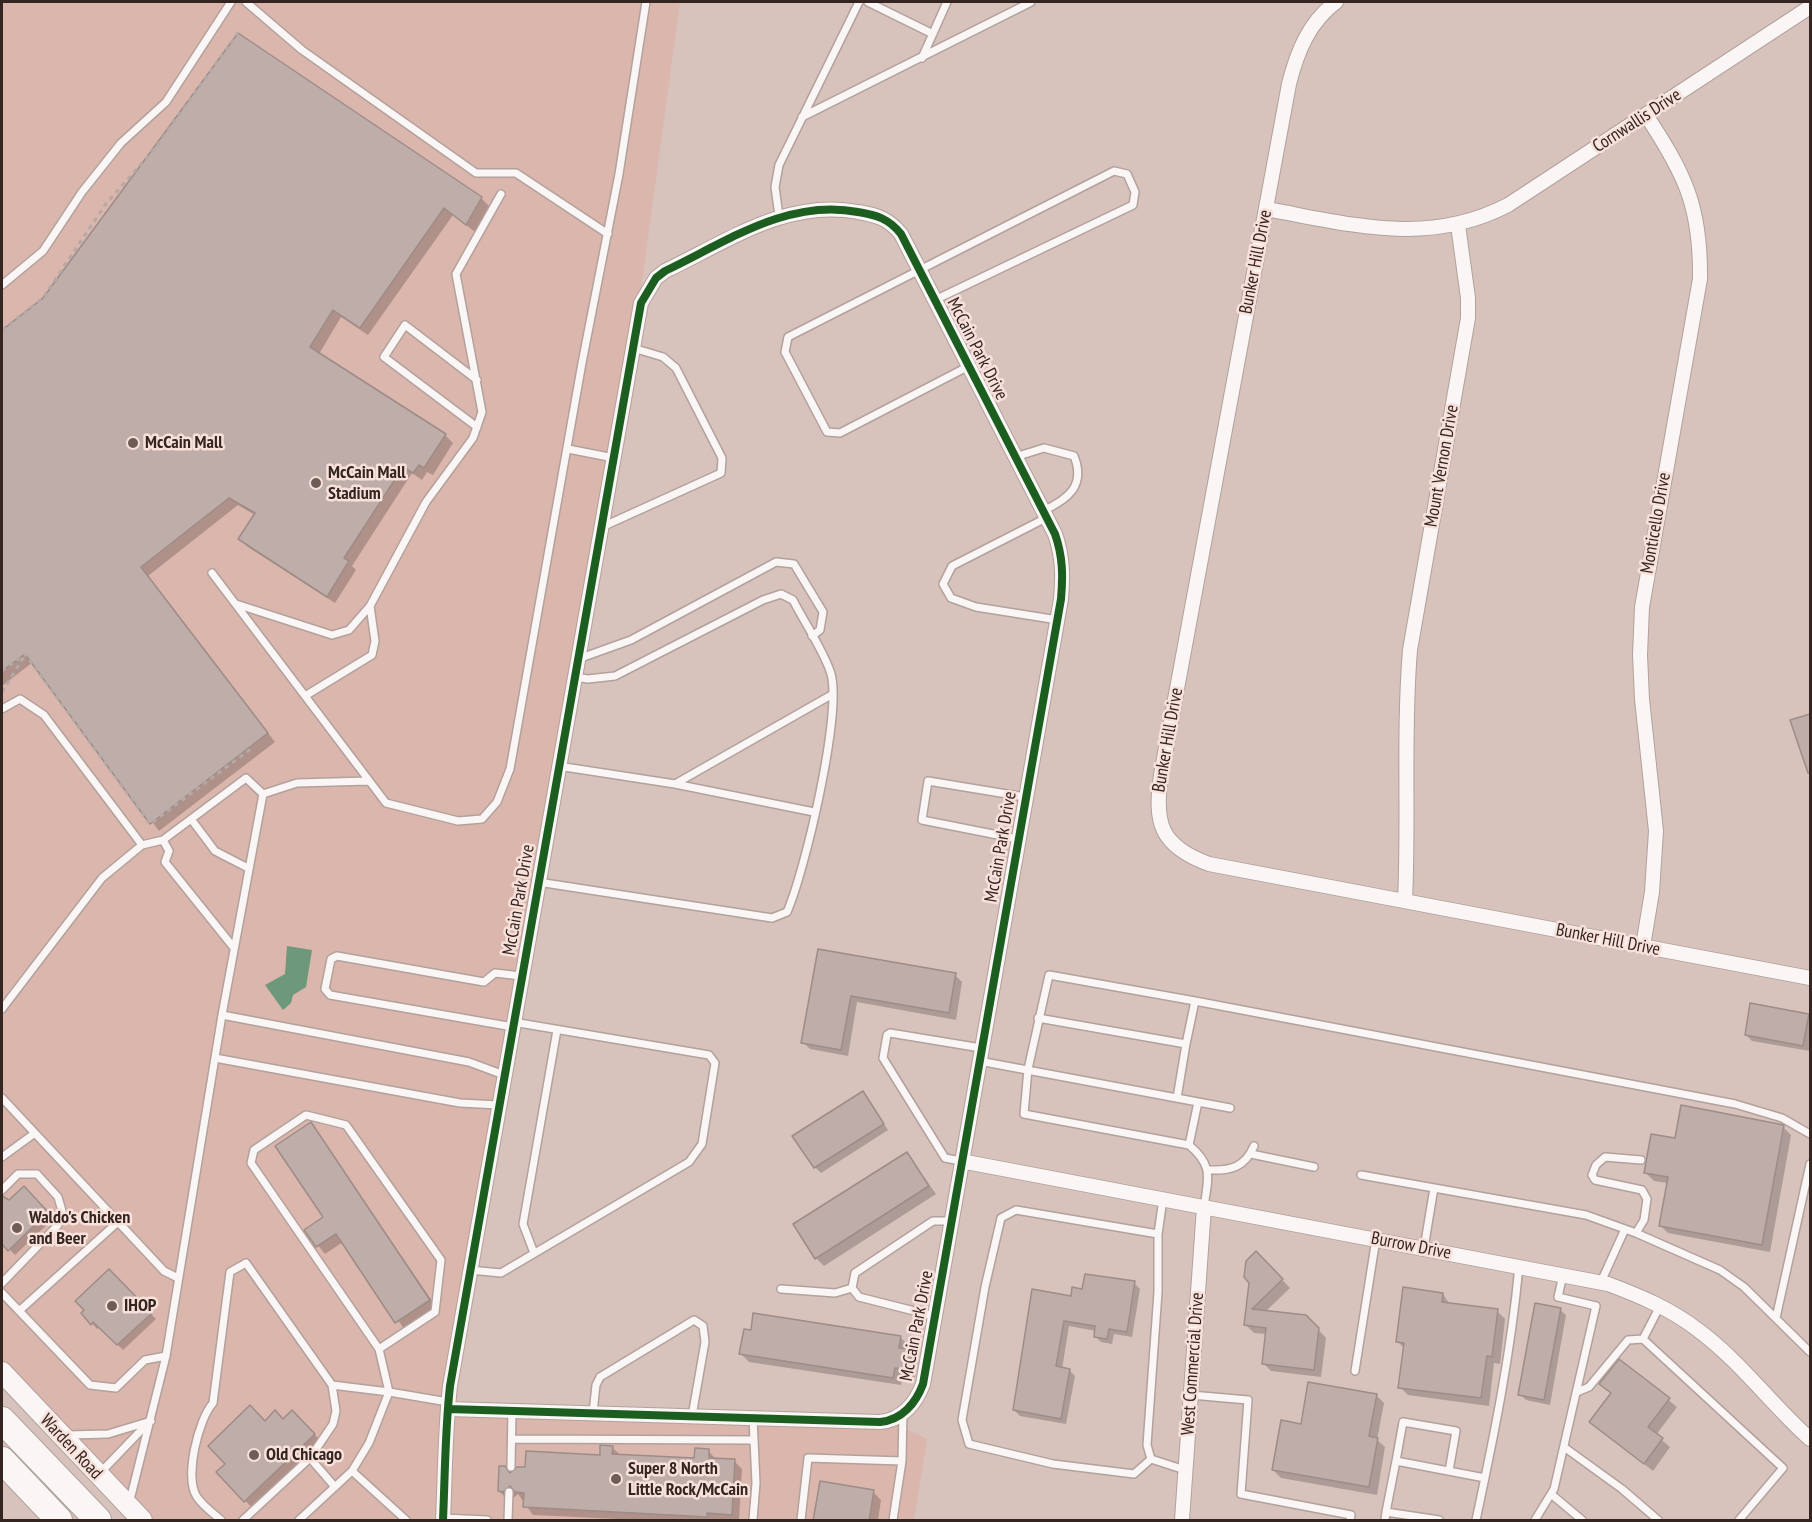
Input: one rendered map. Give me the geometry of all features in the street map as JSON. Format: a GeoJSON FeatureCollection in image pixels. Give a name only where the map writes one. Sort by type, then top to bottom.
{"type":"FeatureCollection","features":[{"type":"Feature","properties":{"kind":"highway"},"geometry":{"type":"LineString","coordinates":[[2,1420],[98,1521]]}},
{"type":"Feature","properties":{"kind":"highway"},"geometry":{"type":"LineString","coordinates":[[2,1460],[59,1521]]}},
{"type":"Feature","properties":{"kind":"main road","name":"Warden Road"},"geometry":{"type":"LineString","coordinates":[[2,1372],[135,1514]]}},
{"type":"Feature","properties":{"kind":"street","name":"Bunker Hill Drive"},"geometry":{"type":"LineString","coordinates":[[1336,2],[1313,27],[1296,59],[1161,775],[1157,802],[1159,819],[1166,836],[1185,856],[1209,864],[1810,978]]}},
{"type":"Feature","properties":{"kind":"street","name":"Cornwallis Drive"},"geometry":{"type":"LineString","coordinates":[[1458,225],[1508,205],[1810,7]]}},
{"type":"Feature","properties":{"kind":"street","name":"Monticello Drive"},"geometry":{"type":"LineString","coordinates":[[1643,946],[1653,884],[1656,831],[1642,699],[1640,655],[1642,607],[1700,279],[1698,221],[1688,188],[1646,115]]}},
{"type":"Feature","properties":{"kind":"street","name":"McCain Park Drive"},"geometry":{"type":"LineString","coordinates":[[443,1519],[448,1405],[537,882],[641,303],[656,278],[779,216],[825,207],[875,215],[893,224],[935,300],[1045,514],[1062,555],[1058,620],[923,1384],[912,1404],[903,1413]]}},
{"type":"Feature","properties":{"kind":"street"},"geometry":{"type":"LineString","coordinates":[[1266,209],[1401,231],[1458,225]]}},
{"type":"Feature","properties":{"kind":"street","name":"Mount Vernon Drive"},"geometry":{"type":"LineString","coordinates":[[1405,902],[1408,800],[1407,692],[1410,650],[1468,318],[1468,298],[1458,225]]}},
{"type":"Feature","properties":{"kind":"street","name":"Burrow Drive"},"geometry":{"type":"LineString","coordinates":[[961,1161],[1601,1282],[1660,1306],[1699,1330],[1724,1352],[1810,1439]]}},
{"type":"Feature","properties":{"kind":"street","name":"West Commercial Drive"},"geometry":{"type":"LineString","coordinates":[[1182,1521],[1204,1207]]}},
{"type":"Feature","properties":{"kind":"street"},"geometry":{"type":"LineString","coordinates":[[448,1405],[512,1411],[880,1422],[889,1421],[903,1413]]}},
{"type":"Feature","properties":{"kind":"lane"},"geometry":{"type":"LineString","coordinates":[[2,285],[43,251],[82,192],[121,143],[166,102],[231,2]]}},
{"type":"Feature","properties":{"kind":"lane"},"geometry":{"type":"LineString","coordinates":[[246,2],[302,50],[476,173],[516,173],[608,234]]}},
{"type":"Feature","properties":{"kind":"lane"},"geometry":{"type":"LineString","coordinates":[[212,573],[386,803],[458,821],[482,819],[496,802],[510,769],[582,363],[608,234],[646,2]]}},
{"type":"Feature","properties":{"kind":"lane"},"geometry":{"type":"LineString","coordinates":[[779,216],[776,175],[859,2]]}},
{"type":"Feature","properties":{"kind":"lane"},"geometry":{"type":"LineString","coordinates":[[868,2],[933,33]]}},
{"type":"Feature","properties":{"kind":"lane"},"geometry":{"type":"LineString","coordinates":[[922,58],[947,2]]}},
{"type":"Feature","properties":{"kind":"lane"},"geometry":{"type":"LineString","coordinates":[[802,117],[1031,2]]}},
{"type":"Feature","properties":{"kind":"lane"},"geometry":{"type":"LineString","coordinates":[[935,300],[1133,205],[1135,192],[1126,174],[1114,171],[920,272],[788,337],[785,352],[827,432],[840,433],[969,366]]}},
{"type":"Feature","properties":{"kind":"lane"},"geometry":{"type":"LineString","coordinates":[[235,603],[332,635],[349,630],[370,606],[426,501],[473,438],[477,427],[482,411],[456,274],[501,194]]}},
{"type":"Feature","properties":{"kind":"lane"},"geometry":{"type":"LineString","coordinates":[[477,380],[405,325],[384,357],[477,427]]}},
{"type":"Feature","properties":{"kind":"lane"},"geometry":{"type":"LineString","coordinates":[[601,527],[720,473],[722,458],[676,368],[663,357],[633,348]]}},
{"type":"Feature","properties":{"kind":"lane"},"geometry":{"type":"LineString","coordinates":[[1015,458],[1044,448],[1074,456],[1078,468],[1074,488],[1063,501],[1045,514],[951,566],[943,584],[951,598],[976,607],[1058,620]]}},
{"type":"Feature","properties":{"kind":"lane"},"geometry":{"type":"LineString","coordinates":[[568,449],[614,458]]}},
{"type":"Feature","properties":{"kind":"lane"},"geometry":{"type":"LineString","coordinates":[[578,659],[632,640],[776,562],[794,564],[823,612],[820,630],[812,636]]}},
{"type":"Feature","properties":{"kind":"lane"},"geometry":{"type":"LineString","coordinates":[[537,882],[772,918],[787,912],[797,889],[827,749],[833,694],[831,673],[793,600],[781,594],[763,600],[615,676],[588,680],[574,676]]}},
{"type":"Feature","properties":{"kind":"lane"},"geometry":{"type":"LineString","coordinates":[[305,696],[372,655],[375,641],[370,606]]}},
{"type":"Feature","properties":{"kind":"lane"},"geometry":{"type":"LineString","coordinates":[[675,784],[833,694]]}},
{"type":"Feature","properties":{"kind":"lane"},"geometry":{"type":"LineString","coordinates":[[2,709],[20,699],[44,716],[142,845]]}},
{"type":"Feature","properties":{"kind":"lane"},"geometry":{"type":"LineString","coordinates":[[558,766],[675,784],[814,812]]}},
{"type":"Feature","properties":{"kind":"lane"},"geometry":{"type":"LineString","coordinates":[[2,1009],[102,878],[142,845],[163,840],[246,778],[263,794]]}},
{"type":"Feature","properties":{"kind":"lane"},"geometry":{"type":"LineString","coordinates":[[263,794],[297,783],[369,781]]}},
{"type":"Feature","properties":{"kind":"lane"},"geometry":{"type":"LineString","coordinates":[[1018,839],[922,820],[928,781],[1025,797]]}},
{"type":"Feature","properties":{"kind":"lane"},"geometry":{"type":"LineString","coordinates":[[135,1514],[151,1420],[166,1356],[222,1015],[263,794]]}},
{"type":"Feature","properties":{"kind":"lane"},"geometry":{"type":"LineString","coordinates":[[191,819],[215,851],[248,868]]}},
{"type":"Feature","properties":{"kind":"lane"},"geometry":{"type":"LineString","coordinates":[[163,840],[169,851],[165,862],[234,948]]}},
{"type":"Feature","properties":{"kind":"lane"},"geometry":{"type":"LineString","coordinates":[[470,1270],[501,1273],[689,1161],[702,1144],[715,1063],[709,1055],[330,995],[325,989],[332,959],[337,956],[484,982],[495,973],[521,976]]}},
{"type":"Feature","properties":{"kind":"lane"},"geometry":{"type":"LineString","coordinates":[[1204,1207],[1209,1170],[1202,1156],[1189,1145],[1024,1114],[1028,1069],[1048,975],[1735,1104],[1782,1118],[1810,1134]]}},
{"type":"Feature","properties":{"kind":"lane"},"geometry":{"type":"LineString","coordinates":[[1176,1098],[1195,1001]]}},
{"type":"Feature","properties":{"kind":"lane"},"geometry":{"type":"LineString","coordinates":[[222,1015],[469,1062],[504,1075]]}},
{"type":"Feature","properties":{"kind":"lane"},"geometry":{"type":"LineString","coordinates":[[1038,1018],[1186,1044]]}},
{"type":"Feature","properties":{"kind":"lane"},"geometry":{"type":"LineString","coordinates":[[534,1253],[523,1224],[557,1030]]}},
{"type":"Feature","properties":{"kind":"lane"},"geometry":{"type":"LineString","coordinates":[[961,1161],[945,1158],[883,1058],[886,1035],[890,1033],[980,1054],[1028,1069],[1230,1108]]}},
{"type":"Feature","properties":{"kind":"lane"},"geometry":{"type":"LineString","coordinates":[[215,1058],[460,1103],[499,1105]]}},
{"type":"Feature","properties":{"kind":"lane"},"geometry":{"type":"LineString","coordinates":[[2,1098],[164,1271],[178,1278]]}},
{"type":"Feature","properties":{"kind":"lane"},"geometry":{"type":"LineString","coordinates":[[1189,1145],[1198,1102]]}},
{"type":"Feature","properties":{"kind":"lane"},"geometry":{"type":"LineString","coordinates":[[299,1521],[352,1471],[369,1443],[389,1392],[379,1349],[251,1163],[254,1150],[306,1115],[346,1125],[441,1260],[435,1312],[379,1349]]}},
{"type":"Feature","properties":{"kind":"lane"},"geometry":{"type":"LineString","coordinates":[[2,1156],[35,1133]]}},
{"type":"Feature","properties":{"kind":"lane"},"geometry":{"type":"LineString","coordinates":[[1209,1170],[1238,1167],[1251,1155],[1254,1146]]}},
{"type":"Feature","properties":{"kind":"lane"},"geometry":{"type":"LineString","coordinates":[[1251,1155],[1314,1167]]}},
{"type":"Feature","properties":{"kind":"lane"},"geometry":{"type":"LineString","coordinates":[[1636,1233],[1644,1220],[1647,1199],[1642,1190],[1595,1180],[1592,1175],[1596,1165],[1605,1157],[1641,1160]]}},
{"type":"Feature","properties":{"kind":"lane"},"geometry":{"type":"LineString","coordinates":[[1776,1318],[1810,1164]]}},
{"type":"Feature","properties":{"kind":"lane"},"geometry":{"type":"LineString","coordinates":[[2,1190],[18,1174],[37,1174],[58,1197],[62,1211],[58,1225],[2,1283]]}},
{"type":"Feature","properties":{"kind":"lane"},"geometry":{"type":"LineString","coordinates":[[1361,1175],[1586,1215],[1636,1233],[1719,1270],[1744,1287],[1810,1352]]}},
{"type":"Feature","properties":{"kind":"lane"},"geometry":{"type":"LineString","coordinates":[[1424,1248],[1434,1188]]}},
{"type":"Feature","properties":{"kind":"lane"},"geometry":{"type":"LineString","coordinates":[[1150,1459],[1148,1445],[1158,1292],[1158,1233],[1163,1199]]}},
{"type":"Feature","properties":{"kind":"lane"},"geometry":{"type":"LineString","coordinates":[[1150,1459],[1134,1474],[1053,1464],[969,1444],[962,1420],[985,1287],[1001,1218],[1016,1210],[1158,1233]]}},
{"type":"Feature","properties":{"kind":"lane"},"geometry":{"type":"LineString","coordinates":[[934,1316],[859,1297],[852,1288],[855,1273],[933,1221],[951,1221]]}},
{"type":"Feature","properties":{"kind":"lane"},"geometry":{"type":"LineString","coordinates":[[19,1311],[118,1222]]}},
{"type":"Feature","properties":{"kind":"lane"},"geometry":{"type":"LineString","coordinates":[[1601,1282],[1625,1229]]}},
{"type":"Feature","properties":{"kind":"lane"},"geometry":{"type":"LineString","coordinates":[[1355,1371],[1376,1239]]}},
{"type":"Feature","properties":{"kind":"lane"},"geometry":{"type":"LineString","coordinates":[[221,1521],[197,1498],[194,1490],[194,1447],[204,1413],[213,1403],[230,1272],[246,1263],[332,1385],[336,1411],[333,1424],[310,1458],[243,1521]]}},
{"type":"Feature","properties":{"kind":"lane"},"geometry":{"type":"LineString","coordinates":[[1476,1521],[1503,1396],[1519,1266]]}},
{"type":"Feature","properties":{"kind":"lane"},"geometry":{"type":"LineString","coordinates":[[1535,1521],[1551,1494],[1596,1306],[1558,1297],[1563,1275]]}},
{"type":"Feature","properties":{"kind":"lane"},"geometry":{"type":"LineString","coordinates":[[781,1290],[836,1293],[852,1288]]}},
{"type":"Feature","properties":{"kind":"lane"},"geometry":{"type":"LineString","coordinates":[[2,1293],[90,1385],[116,1388],[145,1360],[166,1356]]}},
{"type":"Feature","properties":{"kind":"lane"},"geometry":{"type":"LineString","coordinates":[[1643,1339],[1660,1306]]}},
{"type":"Feature","properties":{"kind":"lane"},"geometry":{"type":"LineString","coordinates":[[593,1413],[596,1385],[600,1377],[694,1320],[703,1326],[705,1342],[692,1416]]}},
{"type":"Feature","properties":{"kind":"lane"},"geometry":{"type":"LineString","coordinates":[[1577,1392],[1589,1387],[1628,1340],[1643,1339],[1783,1468],[1739,1521]]}},
{"type":"Feature","properties":{"kind":"lane"},"geometry":{"type":"LineString","coordinates":[[332,1385],[389,1392],[448,1405]]}},
{"type":"Feature","properties":{"kind":"lane"},"geometry":{"type":"LineString","coordinates":[[1191,1395],[1248,1400],[1241,1494],[1352,1515],[1350,1521]]}},
{"type":"Feature","properties":{"kind":"lane"},"geometry":{"type":"LineString","coordinates":[[511,1467],[512,1411]]}},
{"type":"Feature","properties":{"kind":"lane"},"geometry":{"type":"LineString","coordinates":[[893,1521],[902,1461],[903,1413]]}},
{"type":"Feature","properties":{"kind":"lane"},"geometry":{"type":"LineString","coordinates":[[753,1418],[756,1483],[753,1521]]}},
{"type":"Feature","properties":{"kind":"lane"},"geometry":{"type":"LineString","coordinates":[[61,1435],[108,1434],[151,1420]]}},
{"type":"Feature","properties":{"kind":"lane"},"geometry":{"type":"LineString","coordinates":[[97,1476],[151,1420]]}},
{"type":"Feature","properties":{"kind":"lane"},"geometry":{"type":"LineString","coordinates":[[1384,1521],[1403,1422],[1456,1431],[1449,1471]]}},
{"type":"Feature","properties":{"kind":"lane"},"geometry":{"type":"LineString","coordinates":[[512,1439],[754,1440]]}},
{"type":"Feature","properties":{"kind":"lane"},"geometry":{"type":"LineString","coordinates":[[1564,1447],[1622,1489],[1658,1521]]}},
{"type":"Feature","properties":{"kind":"lane"},"geometry":{"type":"LineString","coordinates":[[310,1458],[335,1487]]}},
{"type":"Feature","properties":{"kind":"lane"},"geometry":{"type":"LineString","coordinates":[[801,1521],[808,1458],[902,1461]]}},
{"type":"Feature","properties":{"kind":"lane"},"geometry":{"type":"LineString","coordinates":[[1150,1459],[1185,1470]]}},
{"type":"Feature","properties":{"kind":"lane"},"geometry":{"type":"LineString","coordinates":[[1396,1461],[1485,1478]]}},
{"type":"Feature","properties":{"kind":"lane"},"geometry":{"type":"LineString","coordinates":[[352,1471],[406,1521]]}},
{"type":"Feature","properties":{"kind":"lane"},"geometry":{"type":"LineString","coordinates":[[508,1521],[509,1492]]}},
{"type":"Feature","properties":{"kind":"lane"},"geometry":{"type":"LineString","coordinates":[[1551,1494],[1582,1521]]}},
{"type":"Feature","properties":{"kind":"lane"},"geometry":{"type":"LineString","coordinates":[[1386,1512],[1440,1521]]}},
{"type":"Feature","properties":{"kind":"lane"},"geometry":{"type":"LineString","coordinates":[[443,1519],[487,1521]]}},
{"type":"Feature","properties":{"kind":"path"},"geometry":{"type":"LineString","coordinates":[[2,330],[43,298],[105,205],[156,147],[238,33]]}},
{"type":"Feature","properties":{"kind":"path"},"geometry":{"type":"LineString","coordinates":[[2,671],[25,654]]}},
{"type":"Feature","properties":{"kind":"path"},"geometry":{"type":"LineString","coordinates":[[2,692],[25,654]]}},
{"type":"Feature","properties":{"kind":"path"},"geometry":{"type":"LineString","coordinates":[[25,654],[150,824],[252,748]]}},
{"type":"Feature","properties":{"kind":"shaded area","name":"McCain Mall"},"geometry":{"type":"Polygon","coordinates":[[[2,2],[680,2],[633,348],[448,1409],[889,1421],[927,1439],[914,1520],[140,1520],[2,1375],[2,2]]]}},
{"type":"Feature","properties":{"kind":"shaded area"},"geometry":{"type":"Polygon","coordinates":[[[287,946],[312,950],[306,987],[293,995],[291,1003],[283,1010],[265,985],[285,974],[287,946]]]}},
{"type":"Feature","properties":{"kind":"building","name":"McCain Mall"},"geometry":{"type":"Polygon","coordinates":[[[238,33],[482,197],[466,225],[444,208],[360,328],[333,310],[310,347],[446,434],[424,468],[419,465],[413,473],[403,467],[344,558],[349,561],[327,597],[238,539],[255,513],[229,498],[141,567],[268,733],[150,824],[25,654],[2,671],[2,330],[43,298],[238,33]]]}},
{"type":"Feature","properties":{"kind":"building"},"geometry":{"type":"Polygon","coordinates":[[[1810,714],[1810,773],[1808,773],[1790,720],[1810,714]]]}},
{"type":"Feature","properties":{"kind":"building"},"geometry":{"type":"Polygon","coordinates":[[[818,949],[956,973],[949,1013],[851,996],[841,1050],[801,1043],[818,949]]]}},
{"type":"Feature","properties":{"kind":"building"},"geometry":{"type":"Polygon","coordinates":[[[1750,1003],[1809,1014],[1803,1046],[1745,1035],[1750,1003]]]}},
{"type":"Feature","properties":{"kind":"building"},"geometry":{"type":"Polygon","coordinates":[[[863,1091],[884,1124],[814,1168],[792,1136],[863,1091]]]}},
{"type":"Feature","properties":{"kind":"building"},"geometry":{"type":"Polygon","coordinates":[[[1681,1105],[1784,1125],[1762,1245],[1659,1226],[1668,1177],[1644,1173],[1651,1134],[1675,1138],[1681,1105]]]}},
{"type":"Feature","properties":{"kind":"building"},"geometry":{"type":"Polygon","coordinates":[[[311,1122],[430,1300],[395,1323],[336,1234],[316,1247],[304,1230],[323,1217],[275,1146],[311,1122]]]}},
{"type":"Feature","properties":{"kind":"building"},"geometry":{"type":"Polygon","coordinates":[[[907,1152],[929,1186],[815,1259],[793,1224],[907,1152]]]}},
{"type":"Feature","properties":{"kind":"building","name":"Waldo's Chicken and Beer"},"geometry":{"type":"Polygon","coordinates":[[[24,1186],[48,1212],[8,1251],[2,1244],[2,1196],[9,1200],[24,1186]]]}},
{"type":"Feature","properties":{"kind":"building"},"geometry":{"type":"Polygon","coordinates":[[[1256,1251],[1283,1279],[1252,1309],[1306,1315],[1319,1328],[1314,1370],[1262,1364],[1266,1328],[1244,1325],[1249,1283],[1244,1277],[1246,1261],[1256,1251]]]}},
{"type":"Feature","properties":{"kind":"building","name":"IHOP"},"geometry":{"type":"Polygon","coordinates":[[[109,1269],[152,1313],[117,1345],[93,1322],[91,1325],[81,1313],[84,1310],[75,1301],[109,1269]]]}},
{"type":"Feature","properties":{"kind":"building"},"geometry":{"type":"Polygon","coordinates":[[[1085,1274],[1135,1281],[1127,1332],[1109,1329],[1107,1339],[1094,1337],[1095,1326],[1064,1321],[1056,1366],[1070,1369],[1061,1419],[1013,1410],[1032,1289],[1071,1296],[1072,1287],[1082,1289],[1085,1274]]]}},
{"type":"Feature","properties":{"kind":"building"},"geometry":{"type":"Polygon","coordinates":[[[1403,1287],[1443,1293],[1442,1302],[1498,1309],[1492,1357],[1487,1356],[1481,1398],[1398,1388],[1404,1343],[1396,1342],[1403,1287]]]}},
{"type":"Feature","properties":{"kind":"building"},"geometry":{"type":"Polygon","coordinates":[[[1535,1303],[1561,1308],[1544,1400],[1518,1395],[1535,1303]]]}},
{"type":"Feature","properties":{"kind":"building"},"geometry":{"type":"Polygon","coordinates":[[[753,1313],[901,1336],[899,1348],[910,1349],[907,1369],[895,1368],[893,1378],[739,1354],[744,1329],[751,1330],[753,1313]]]}},
{"type":"Feature","properties":{"kind":"building"},"geometry":{"type":"Polygon","coordinates":[[[1619,1359],[1670,1398],[1648,1427],[1663,1438],[1644,1464],[1589,1422],[1611,1393],[1599,1384],[1619,1359]]]}},
{"type":"Feature","properties":{"kind":"building"},"geometry":{"type":"Polygon","coordinates":[[[1308,1382],[1377,1394],[1369,1436],[1378,1438],[1369,1487],[1272,1470],[1281,1420],[1301,1424],[1308,1382]]]}},
{"type":"Feature","properties":{"kind":"building","name":"Old Chicago"},"geometry":{"type":"Polygon","coordinates":[[[250,1405],[265,1421],[275,1410],[283,1419],[292,1410],[315,1434],[244,1502],[216,1472],[225,1464],[208,1446],[250,1405]]]}},
{"type":"Feature","properties":{"kind":"building","name":"Super 8 North Little Rock/McCain"},"geometry":{"type":"Polygon","coordinates":[[[600,1445],[613,1446],[612,1454],[694,1458],[695,1448],[709,1449],[709,1458],[735,1459],[732,1515],[707,1513],[707,1517],[523,1507],[524,1493],[515,1492],[510,1486],[503,1492],[498,1491],[499,1466],[505,1466],[510,1473],[517,1467],[525,1467],[526,1451],[600,1455],[600,1445]]]}},
{"type":"Feature","properties":{"kind":"building"},"geometry":{"type":"Polygon","coordinates":[[[820,1481],[874,1490],[869,1521],[813,1521],[820,1481]]]}},
{"type":"Feature","properties":{"kind":"cycle path"},"geometry":{"type":"LineString","coordinates":[[443,1520],[446,1437],[448,1403],[450,1386],[641,303],[656,278],[665,271],[758,225],[807,211],[832,209],[877,216],[887,221],[901,234],[1055,534],[1060,551],[1062,574],[1061,599],[923,1384],[907,1409],[895,1418],[880,1422],[448,1409]]}},
{"type":"Feature","properties":{"kind":"place","name":"McCain Mall"},"geometry":{"type":"Point","coordinates":[133,443]}},
{"type":"Feature","properties":{"kind":"place","name":"McCain Mall Stadium"},"geometry":{"type":"Point","coordinates":[316,483]}},
{"type":"Feature","properties":{"kind":"place","name":"Waldo's Chicken and Beer"},"geometry":{"type":"Point","coordinates":[17,1228]}},
{"type":"Feature","properties":{"kind":"place","name":"IHOP"},"geometry":{"type":"Point","coordinates":[112,1306]}},
{"type":"Feature","properties":{"kind":"place","name":"Old Chicago"},"geometry":{"type":"Point","coordinates":[254,1455]}},
{"type":"Feature","properties":{"kind":"place","name":"Super 8 North Little Rock/McCain"},"geometry":{"type":"Point","coordinates":[616,1479]}}]}
